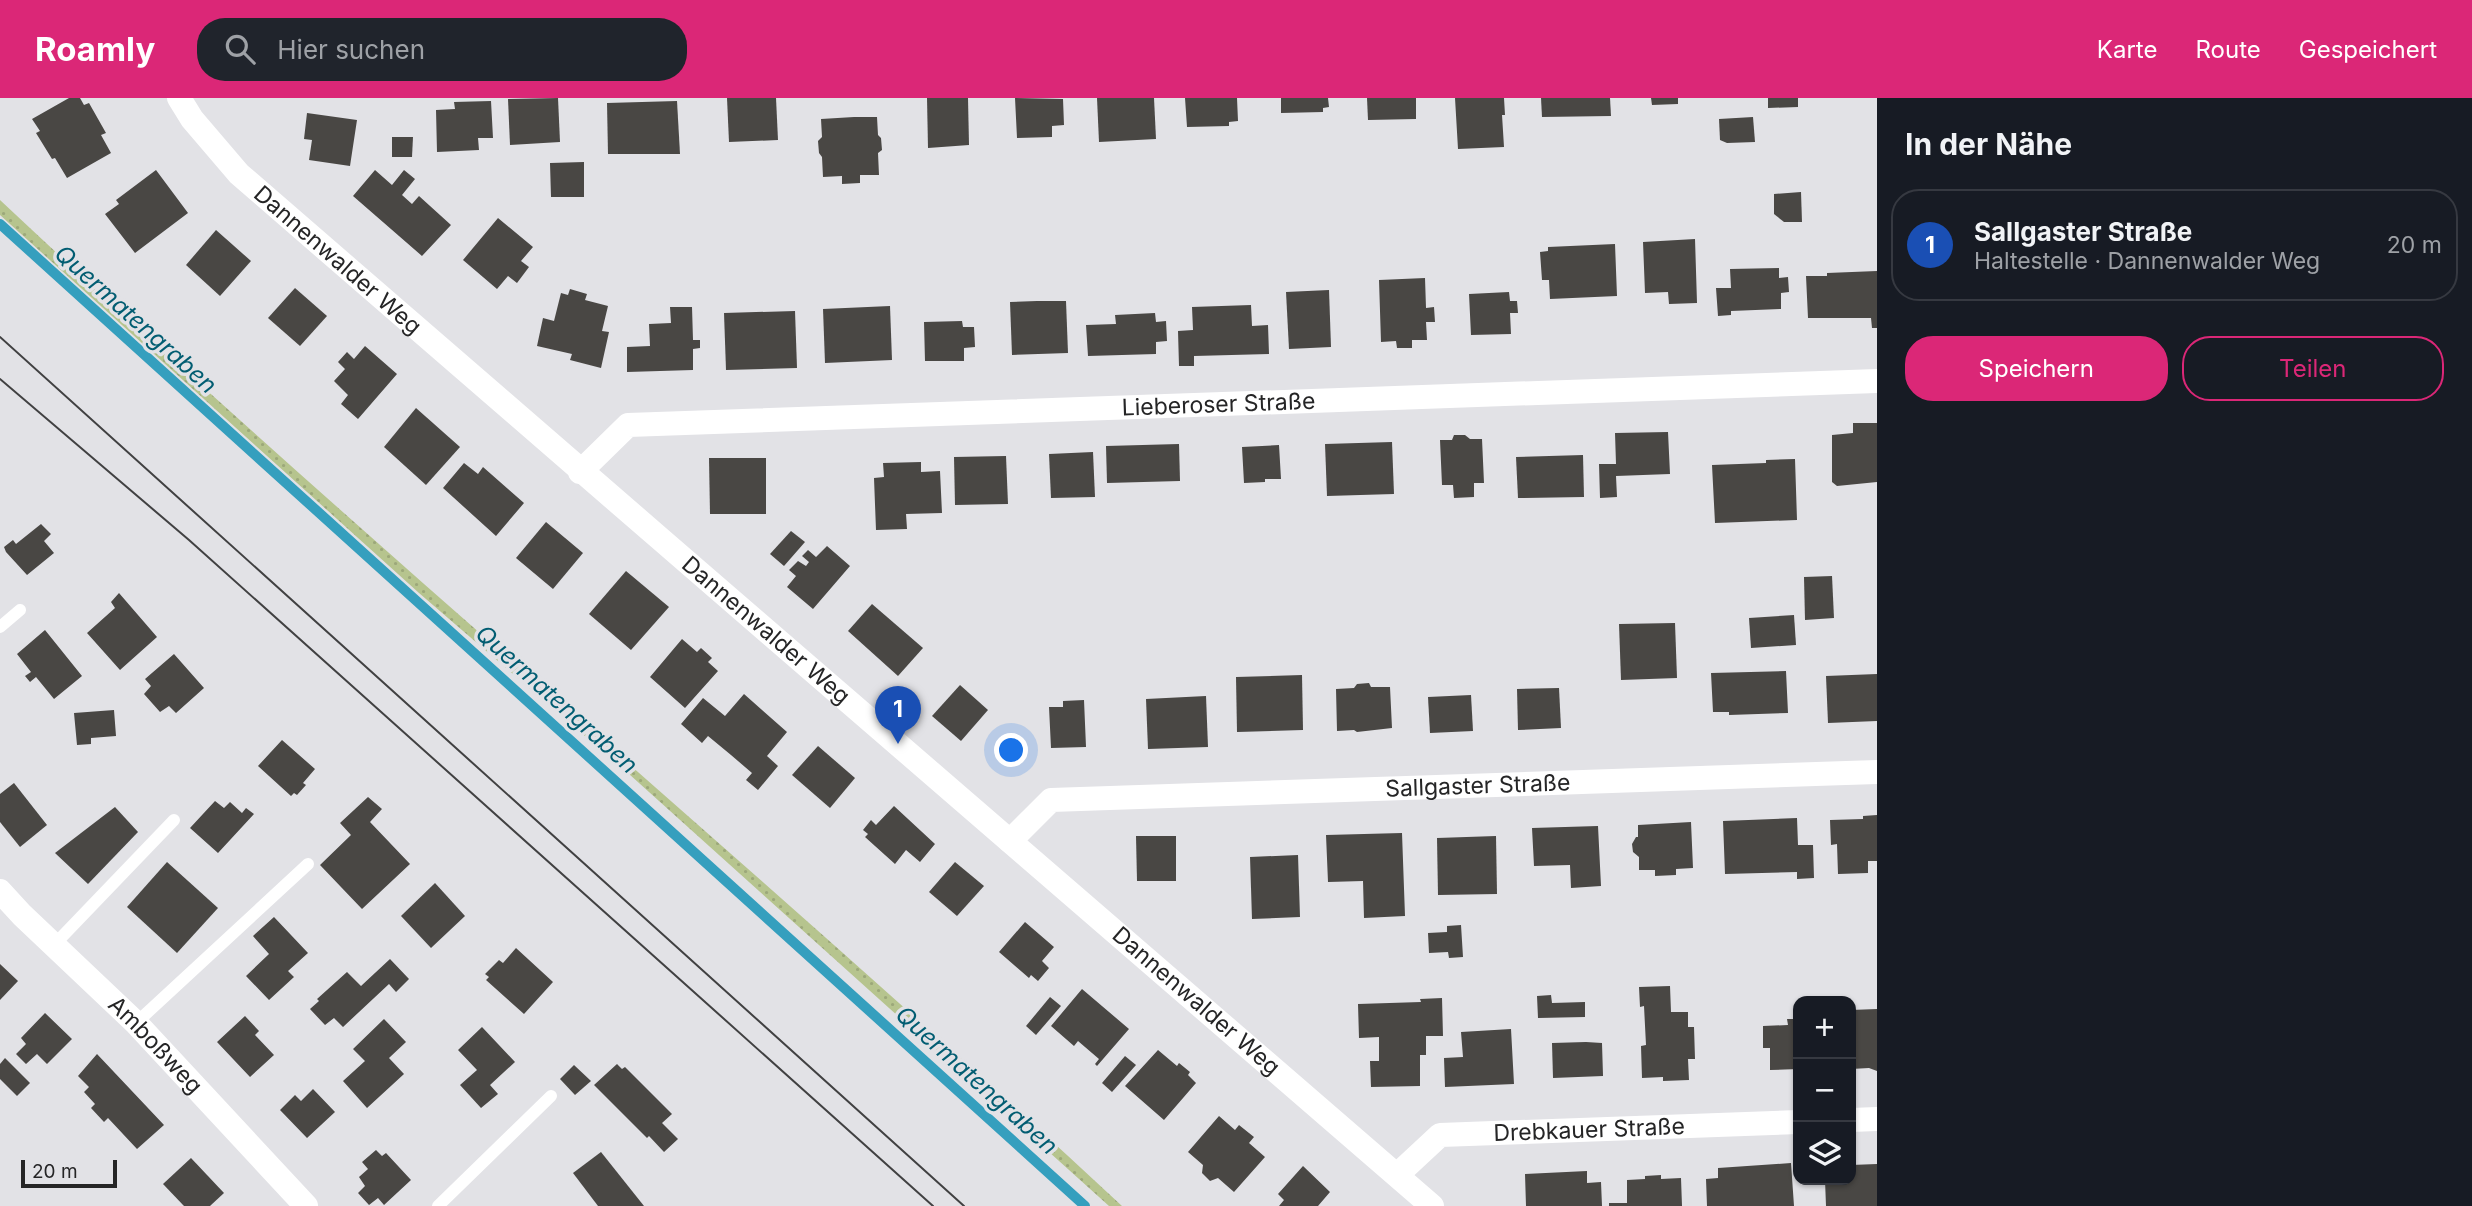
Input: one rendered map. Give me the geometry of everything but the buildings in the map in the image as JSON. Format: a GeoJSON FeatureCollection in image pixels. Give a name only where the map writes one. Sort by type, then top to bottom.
{"type":"FeatureCollection","features":[{"type":"Feature","properties":{"kind":"street","name":"Dannenwalder Weg"},"geometry":{"type":"LineString","coordinates":[[179,98],[192,119],[239,174],[580,472],[1432,1206]]}},
{"type":"Feature","properties":{"kind":"street","name":"Lieberoser Straße"},"geometry":{"type":"LineString","coordinates":[[580,472],[628,425],[1877,381]]}},
{"type":"Feature","properties":{"kind":"street","name":"Sallgaster Straße"},"geometry":{"type":"LineString","coordinates":[[1010,841],[1051,800],[1877,772]]}},
{"type":"Feature","properties":{"kind":"street","name":"Amboßweg"},"geometry":{"type":"LineString","coordinates":[[0,891],[136,1023],[306,1206]]}},
{"type":"Feature","properties":{"kind":"street"},"geometry":{"type":"LineString","coordinates":[[1856,1120],[1877,1119]]}},
{"type":"Feature","properties":{"kind":"street","name":"Drebkauer Straße"},"geometry":{"type":"LineString","coordinates":[[1397,1175],[1440,1135],[1793,1122]]}},
{"type":"Feature","properties":{"kind":"lane"},"geometry":{"type":"LineString","coordinates":[[0,627],[20,611]]}},
{"type":"Feature","properties":{"kind":"lane"},"geometry":{"type":"LineString","coordinates":[[54,945],[174,820]]}},
{"type":"Feature","properties":{"kind":"lane"},"geometry":{"type":"LineString","coordinates":[[136,1023],[308,864]]}},
{"type":"Feature","properties":{"kind":"lane"},"geometry":{"type":"LineString","coordinates":[[438,1206],[551,1096]]}},
{"type":"Feature","properties":{"kind":"green space"},"geometry":{"type":"Polygon","coordinates":[[[0,200],[278,454],[843,953],[1122,1206],[1109,1206],[629,774],[419,593],[0,215],[0,200]]]}},
{"type":"Feature","properties":{"kind":"waterway","name":"Quermatengraben"},"geometry":{"type":"LineString","coordinates":[[0,224],[1085,1206]]}},
{"type":"Feature","properties":{"kind":"tram line"},"geometry":{"type":"LineString","coordinates":[[0,337],[964,1206]]}},
{"type":"Feature","properties":{"kind":"tram line"},"geometry":{"type":"LineString","coordinates":[[0,379],[189,540],[933,1206]]}},
{"type":"Feature","properties":{"kind":"place","name":"Sallgaster Straße"},"geometry":{"type":"Point","coordinates":[898,744]}}]}
